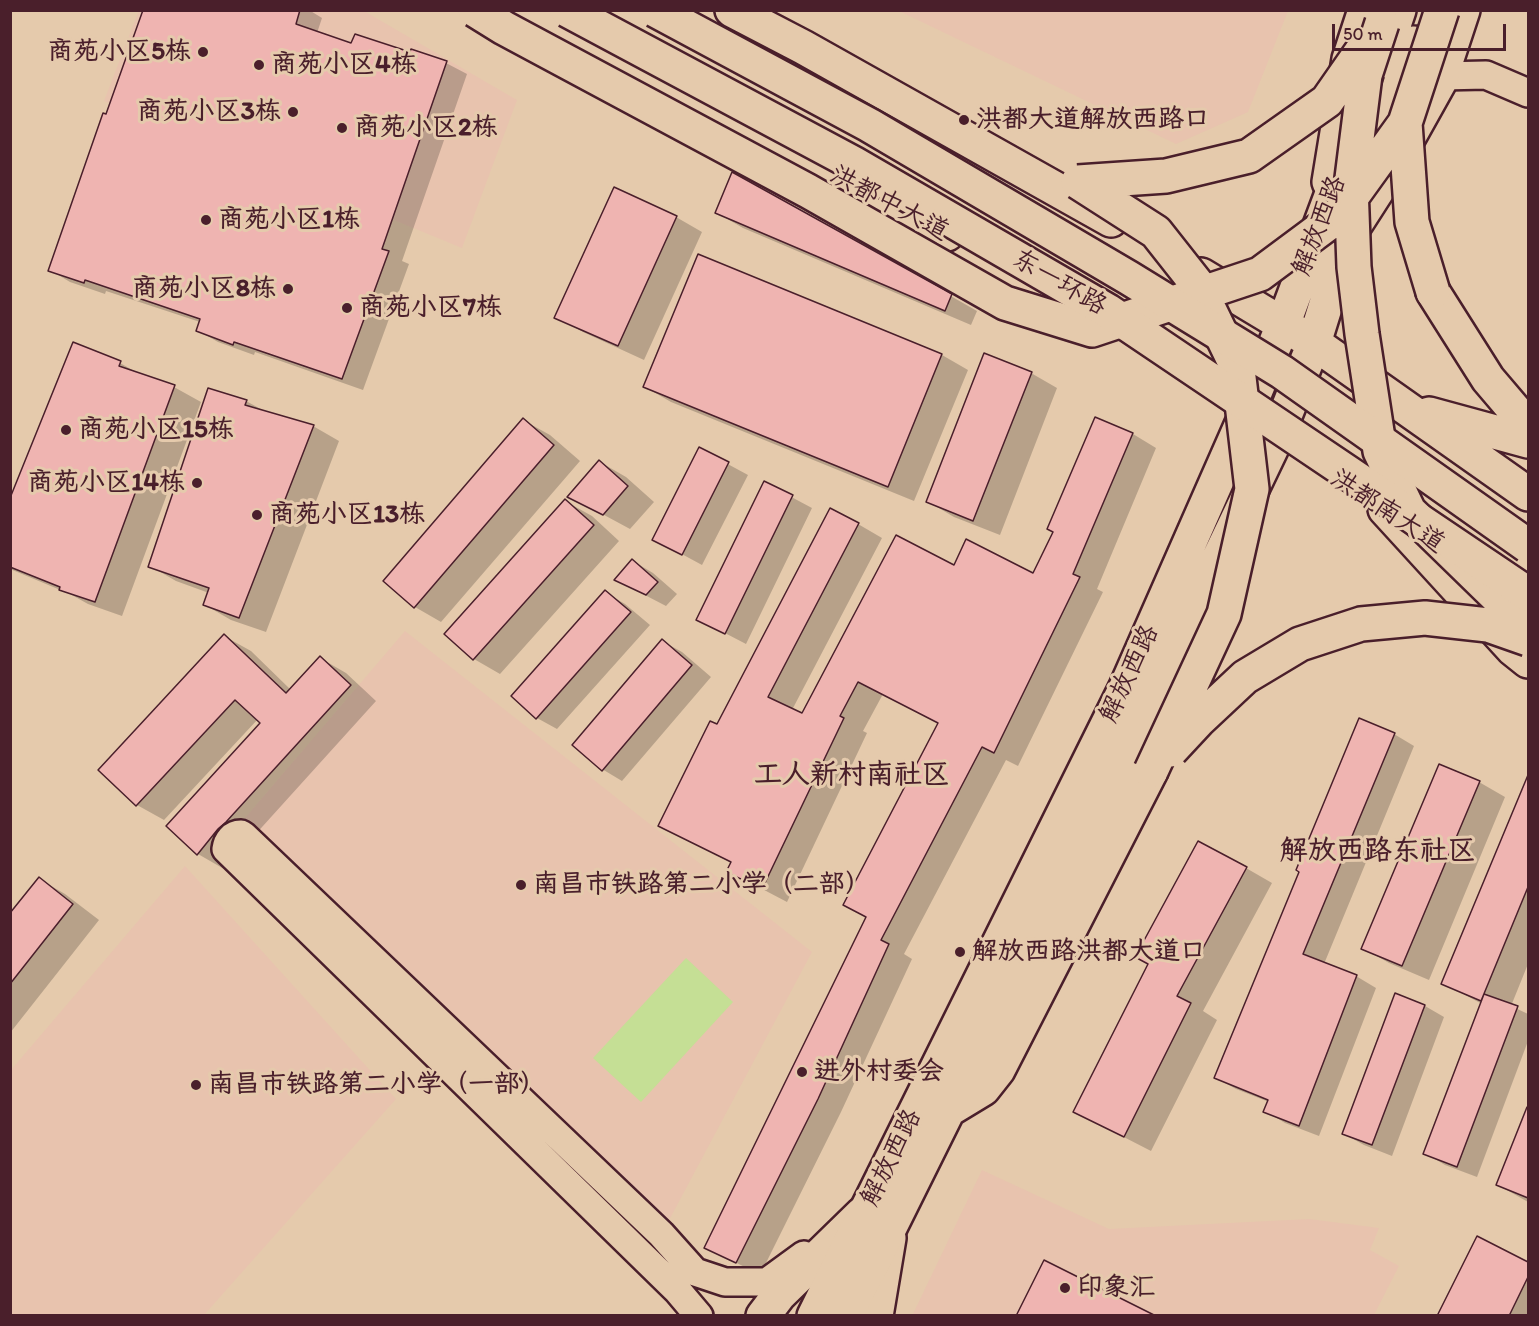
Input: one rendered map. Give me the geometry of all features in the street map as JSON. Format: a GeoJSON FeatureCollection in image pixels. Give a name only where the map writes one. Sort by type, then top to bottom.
{"type":"FeatureCollection","features":[{"type":"Feature","properties":{"kind":"main road"},"geometry":{"type":"LineString","coordinates":[[475,10],[514,34],[808,191],[1005,303],[1092,330],[1260,274],[1338,216],[1405,123],[1442,10]]}},
{"type":"Feature","properties":{"kind":"main road","name":"洪都中大道"},"geometry":{"type":"LineString","coordinates":[[521,10],[974,249],[1106,325],[1244,419]]}},
{"type":"Feature","properties":{"kind":"main road","name":"东一环路"},"geometry":{"type":"LineString","coordinates":[[567,10],[853,163],[1108,311],[1528,594]]}},
{"type":"Feature","properties":{"kind":"main road","name":"东一环路"},"geometry":{"type":"LineString","coordinates":[[655,10],[870,124],[1130,278],[1282,372],[1528,546]]}},
{"type":"Feature","properties":{"kind":"main road"},"geometry":{"type":"LineString","coordinates":[[732,10],[803,46],[1086,206],[1314,343],[1528,494]]}},
{"type":"Feature","properties":{"kind":"main road"},"geometry":{"type":"LineString","coordinates":[[754,10],[1078,182],[1156,232],[1197,284],[1238,369],[1252,489],[1224,614],[1151,771],[998,1070],[983,1089],[946,1112]]}},
{"type":"Feature","properties":{"kind":"main road","name":"解放西路"},"geometry":{"type":"LineString","coordinates":[[813,1316],[946,1112],[1123,758],[1275,441],[1314,343],[1346,239],[1425,10]]}},
{"type":"Feature","properties":{"kind":"main road"},"geometry":{"type":"LineString","coordinates":[[1346,239],[1391,169],[1441,76],[1462,10]]}},
{"type":"Feature","properties":{"kind":"main road"},"geometry":{"type":"LineString","coordinates":[[1078,182],[1166,176],[1249,156],[1327,101],[1383,14]]}},
{"type":"Feature","properties":{"kind":"main road"},"geometry":{"type":"LineString","coordinates":[[1383,14],[1365,75],[1352,186],[1354,267],[1380,451],[1409,511],[1528,627]]}},
{"type":"Feature","properties":{"kind":"main road","name":"解放西路"},"geometry":{"type":"LineString","coordinates":[[846,1316],[879,1216],[1126,687],[1283,325],[1381,64],[1383,14]]}},
{"type":"Feature","properties":{"kind":"main road"},"geometry":{"type":"LineString","coordinates":[[1405,123],[1412,222],[1433,292],[1488,379],[1528,426]]}},
{"type":"Feature","properties":{"kind":"main road"},"geometry":{"type":"LineString","coordinates":[[1406,408],[1528,441]]}},
{"type":"Feature","properties":{"kind":"main road","name":"洪都南大道"},"geometry":{"type":"LineString","coordinates":[[1244,419],[1275,441],[1385,509],[1528,608]]}},
{"type":"Feature","properties":{"kind":"main road"},"geometry":{"type":"LineString","coordinates":[[1385,509],[1514,649],[1528,661]]}},
{"type":"Feature","properties":{"kind":"main road"},"geometry":{"type":"LineString","coordinates":[[1151,771],[1198,721],[1245,677],[1300,644],[1361,624],[1425,618],[1488,625],[1528,639]]}},
{"type":"Feature","properties":{"kind":"main road"},"geometry":{"type":"LineString","coordinates":[[764,1316],[779,1295],[879,1216]]}},
{"type":"Feature","properties":{"kind":"main road"},"geometry":{"type":"LineString","coordinates":[[876,1316],[879,1216]]}},
{"type":"Feature","properties":{"kind":"main road"},"geometry":{"type":"LineString","coordinates":[[879,1216],[895,1316]]}},
{"type":"Feature","properties":{"kind":"street"},"geometry":{"type":"LineString","coordinates":[[1441,76],[1486,75],[1528,93]]}},
{"type":"Feature","properties":{"kind":"street"},"geometry":{"type":"LineString","coordinates":[[699,1316],[677,1290],[226,849],[231,838],[237,834],[244,836],[661,1234],[695,1272],[725,1282],[767,1282],[879,1216]]}},
{"type":"Feature","properties":{"kind":"shaded area"},"geometry":{"type":"Polygon","coordinates":[[[139,10],[364,11],[517,100],[462,248],[104,101],[139,10]]]}},
{"type":"Feature","properties":{"kind":"shaded area"},"geometry":{"type":"Polygon","coordinates":[[[899,11],[1288,11],[1248,112],[1176,144],[899,11]]]}},
{"type":"Feature","properties":{"kind":"shaded area","name":"南昌市铁路第二小学（二部）"},"geometry":{"type":"Polygon","coordinates":[[[405,631],[812,952],[667,1224],[245,818],[405,631]]]}},
{"type":"Feature","properties":{"kind":"shaded area","name":"南昌市铁路第二小学（一部）"},"geometry":{"type":"Polygon","coordinates":[[[185,866],[396,1099],[204,1315],[11,1315],[11,1070],[185,866]]]}},
{"type":"Feature","properties":{"kind":"shaded area"},"geometry":{"type":"Polygon","coordinates":[[[982,1170],[1109,1229],[1309,1219],[1379,1228],[1370,1250],[1399,1266],[1374,1315],[912,1316],[982,1170]]]}},
{"type":"Feature","properties":{"kind":"green space"},"geometry":{"type":"Polygon","coordinates":[[[686,958],[733,1002],[641,1102],[593,1058],[686,958]]]}},
{"type":"Feature","properties":{"kind":"building"},"geometry":{"type":"Polygon","coordinates":[[[143,10],[300,10],[296,24],[351,43],[355,34],[447,61],[382,249],[389,251],[342,379],[196,331],[200,319],[85,280],[84,283],[48,271],[103,113],[106,114],[143,10]]]}},
{"type":"Feature","properties":{"kind":"building"},"geometry":{"type":"Polygon","coordinates":[[[732,172],[952,294],[945,311],[715,213],[732,172]]]}},
{"type":"Feature","properties":{"kind":"building"},"geometry":{"type":"Polygon","coordinates":[[[614,187],[677,216],[618,346],[554,318],[614,187]]]}},
{"type":"Feature","properties":{"kind":"building"},"geometry":{"type":"Polygon","coordinates":[[[698,254],[942,354],[888,487],[643,387],[698,254]]]}},
{"type":"Feature","properties":{"kind":"building"},"geometry":{"type":"Polygon","coordinates":[[[73,342],[121,361],[119,366],[175,385],[95,602],[59,590],[60,587],[10,567],[10,498],[73,342]]]}},
{"type":"Feature","properties":{"kind":"building"},"geometry":{"type":"Polygon","coordinates":[[[984,353],[1032,372],[973,521],[926,502],[984,353]]]}},
{"type":"Feature","properties":{"kind":"building"},"geometry":{"type":"Polygon","coordinates":[[[208,388],[247,400],[245,405],[314,425],[239,618],[203,605],[209,588],[148,567],[208,388]]]}},
{"type":"Feature","properties":{"kind":"building"},"geometry":{"type":"Polygon","coordinates":[[[1095,417],[1133,433],[1073,574],[1080,577],[994,753],[982,747],[881,940],[889,944],[818,1099],[736,1263],[704,1248],[866,917],[843,905],[938,723],[858,682],[840,716],[844,718],[762,889],[726,872],[731,862],[658,826],[710,721],[717,724],[830,508],[859,523],[768,697],[802,713],[896,535],[954,565],[966,539],[1033,573],[1053,532],[1047,529],[1095,417]]]}},
{"type":"Feature","properties":{"kind":"building"},"geometry":{"type":"Polygon","coordinates":[[[523,418],[554,445],[414,608],[383,581],[523,418]]]}},
{"type":"Feature","properties":{"kind":"building"},"geometry":{"type":"Polygon","coordinates":[[[699,447],[729,462],[682,555],[652,540],[699,447]]]}},
{"type":"Feature","properties":{"kind":"building"},"geometry":{"type":"Polygon","coordinates":[[[599,460],[628,486],[603,515],[567,497],[599,460]]]}},
{"type":"Feature","properties":{"kind":"building"},"geometry":{"type":"Polygon","coordinates":[[[764,481],[793,495],[725,634],[696,620],[764,481]]]}},
{"type":"Feature","properties":{"kind":"building"},"geometry":{"type":"Polygon","coordinates":[[[565,499],[594,525],[473,660],[444,634],[565,499]]]}},
{"type":"Feature","properties":{"kind":"building"},"geometry":{"type":"Polygon","coordinates":[[[632,559],[658,582],[646,595],[614,580],[632,559]]]}},
{"type":"Feature","properties":{"kind":"building"},"geometry":{"type":"Polygon","coordinates":[[[605,590],[631,612],[536,719],[511,696],[605,590]]]}},
{"type":"Feature","properties":{"kind":"building"},"geometry":{"type":"Polygon","coordinates":[[[224,634],[286,693],[320,656],[351,685],[218,829],[197,855],[166,826],[260,723],[235,700],[136,806],[98,770],[224,634]]]}},
{"type":"Feature","properties":{"kind":"building"},"geometry":{"type":"Polygon","coordinates":[[[662,639],[692,665],[602,771],[572,745],[662,639]]]}},
{"type":"Feature","properties":{"kind":"building"},"geometry":{"type":"Polygon","coordinates":[[[1359,718],[1395,733],[1303,954],[1357,975],[1299,1126],[1263,1112],[1268,1100],[1214,1078],[1299,872],[1296,870],[1359,718]]]}},
{"type":"Feature","properties":{"kind":"building"},"geometry":{"type":"Polygon","coordinates":[[[1439,764],[1480,781],[1402,966],[1361,949],[1439,764]]]}},
{"type":"Feature","properties":{"kind":"building"},"geometry":{"type":"Polygon","coordinates":[[[1528,775],[1528,887],[1481,1001],[1441,984],[1528,775]]]}},
{"type":"Feature","properties":{"kind":"building"},"geometry":{"type":"Polygon","coordinates":[[[1198,841],[1247,867],[1177,996],[1191,1003],[1124,1137],[1073,1112],[1148,964],[1135,957],[1198,841]]]}},
{"type":"Feature","properties":{"kind":"building"},"geometry":{"type":"Polygon","coordinates":[[[39,877],[73,904],[10,984],[10,913],[39,877]]]}},
{"type":"Feature","properties":{"kind":"building"},"geometry":{"type":"Polygon","coordinates":[[[1395,993],[1425,1005],[1372,1145],[1342,1134],[1395,993]]]}},
{"type":"Feature","properties":{"kind":"building"},"geometry":{"type":"Polygon","coordinates":[[[1484,994],[1518,1006],[1457,1167],[1423,1154],[1484,994]]]}},
{"type":"Feature","properties":{"kind":"building"},"geometry":{"type":"Polygon","coordinates":[[[1528,1107],[1528,1198],[1496,1185],[1528,1107]]]}},
{"type":"Feature","properties":{"kind":"building"},"geometry":{"type":"Polygon","coordinates":[[[1477,1236],[1528,1262],[1528,1277],[1509,1316],[1437,1316],[1477,1236]]]}},
{"type":"Feature","properties":{"kind":"building","name":"印象汇"},"geometry":{"type":"Polygon","coordinates":[[[1044,1260],[1156,1316],[1016,1316],[1044,1260]]]}},
{"type":"Feature","properties":{"kind":"place","name":"商苑小区5栋"},"geometry":{"type":"Point","coordinates":[203,52]}},
{"type":"Feature","properties":{"kind":"place","name":"商苑小区4栋"},"geometry":{"type":"Point","coordinates":[259,65]}},
{"type":"Feature","properties":{"kind":"place","name":"商苑小区3栋"},"geometry":{"type":"Point","coordinates":[293,112]}},
{"type":"Feature","properties":{"kind":"place","name":"洪都大道解放西路口"},"geometry":{"type":"Point","coordinates":[964,120]}},
{"type":"Feature","properties":{"kind":"place","name":"商苑小区2栋"},"geometry":{"type":"Point","coordinates":[342,128]}},
{"type":"Feature","properties":{"kind":"place","name":"商苑小区1栋"},"geometry":{"type":"Point","coordinates":[206,220]}},
{"type":"Feature","properties":{"kind":"place","name":"商苑小区8栋"},"geometry":{"type":"Point","coordinates":[288,289]}},
{"type":"Feature","properties":{"kind":"place","name":"商苑小区7栋"},"geometry":{"type":"Point","coordinates":[347,308]}},
{"type":"Feature","properties":{"kind":"place","name":"商苑小区15栋"},"geometry":{"type":"Point","coordinates":[66,430]}},
{"type":"Feature","properties":{"kind":"place","name":"商苑小区14栋"},"geometry":{"type":"Point","coordinates":[197,483]}},
{"type":"Feature","properties":{"kind":"place","name":"商苑小区13栋"},"geometry":{"type":"Point","coordinates":[257,515]}},
{"type":"Feature","properties":{"kind":"place","name":"南昌市铁路第二小学（二部）"},"geometry":{"type":"Point","coordinates":[521,885]}},
{"type":"Feature","properties":{"kind":"place","name":"解放西路洪都大道口"},"geometry":{"type":"Point","coordinates":[960,952]}},
{"type":"Feature","properties":{"kind":"place","name":"进外村委会"},"geometry":{"type":"Point","coordinates":[802,1072]}},
{"type":"Feature","properties":{"kind":"place","name":"南昌市铁路第二小学（一部）"},"geometry":{"type":"Point","coordinates":[196,1085]}},
{"type":"Feature","properties":{"kind":"place","name":"印象汇"},"geometry":{"type":"Point","coordinates":[1065,1288]}},
{"type":"Feature","properties":{"kind":"district","name":"工人新村南社区"},"geometry":{"type":"Point","coordinates":[852,776]}},
{"type":"Feature","properties":{"kind":"district","name":"解放西路东社区"},"geometry":{"type":"Point","coordinates":[1378,852]}}]}
